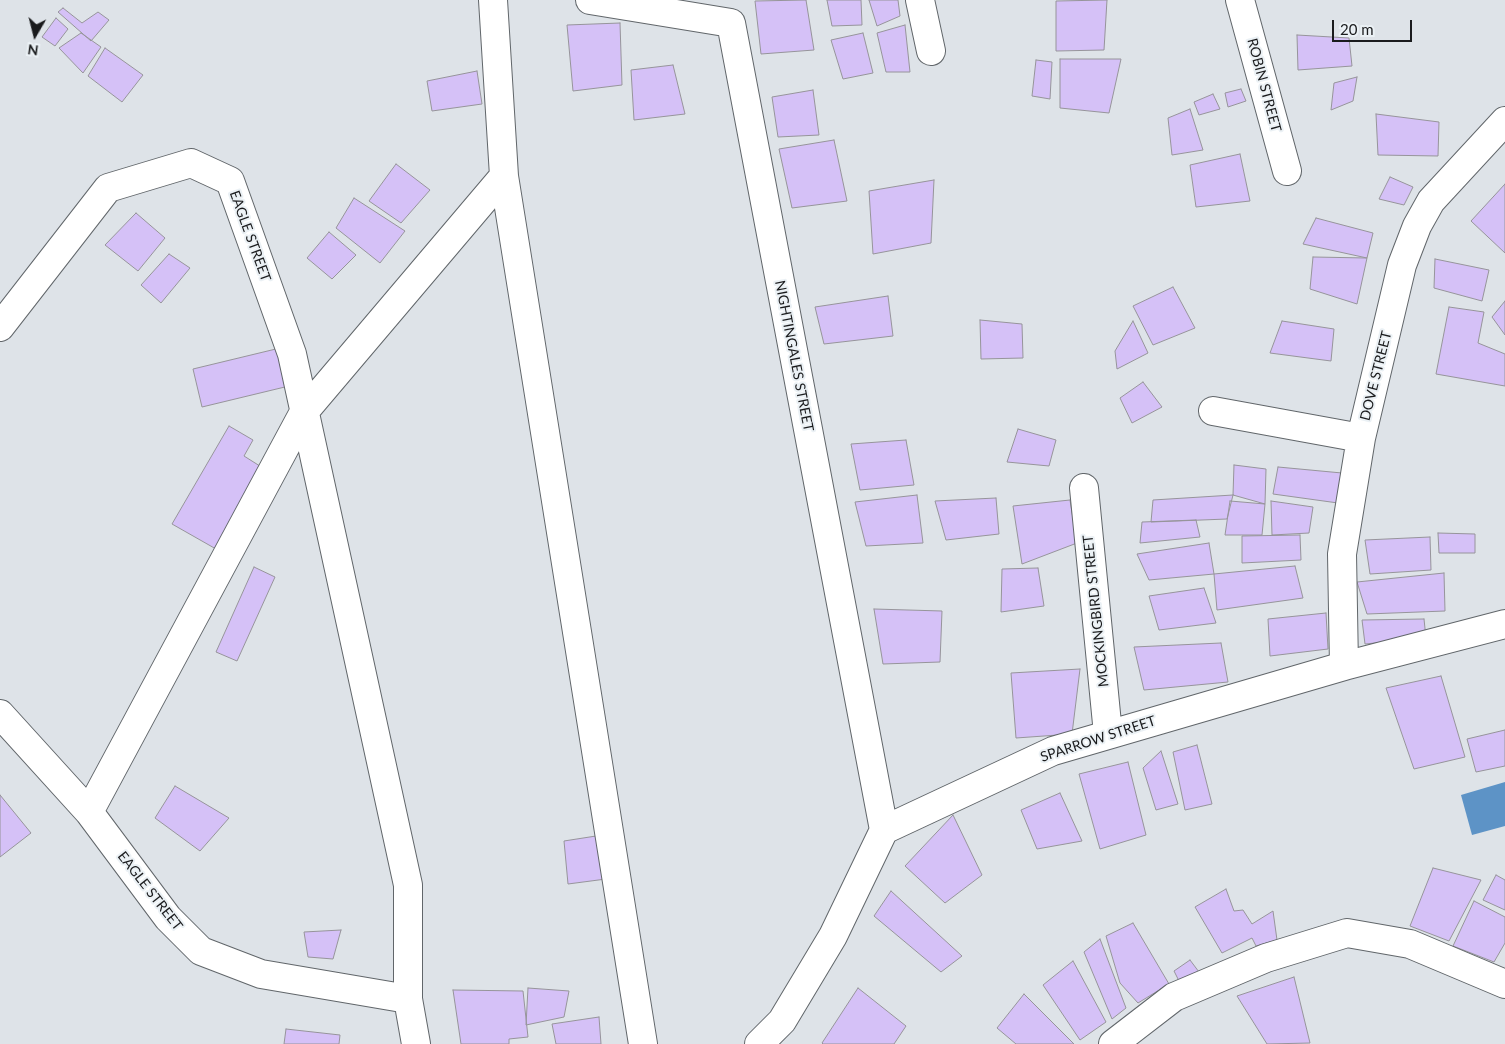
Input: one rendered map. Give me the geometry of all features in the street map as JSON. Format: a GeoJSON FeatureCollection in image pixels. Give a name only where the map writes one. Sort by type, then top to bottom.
{"type":"FeatureCollection","features":[{"type":"Feature","properties":{"kind":"street"},"geometry":{"type":"LineString","coordinates":[[493,0],[504,176],[643,1044]]}},
{"type":"Feature","properties":{"kind":"street","name":"NIGHTINGALES STREET"},"geometry":{"type":"LineString","coordinates":[[590,0],[731,23],[884,830]]}},
{"type":"Feature","properties":{"kind":"street"},"geometry":{"type":"LineString","coordinates":[[920,0],[931,51]]}},
{"type":"Feature","properties":{"kind":"street","name":"ROBIN STREET"},"geometry":{"type":"LineString","coordinates":[[1240,0],[1287,171]]}},
{"type":"Feature","properties":{"kind":"street","name":"DOVE STREET"},"geometry":{"type":"LineString","coordinates":[[1344,666],[1342,554],[1360,438],[1402,265],[1417,226],[1431,201],[1505,121]]}},
{"type":"Feature","properties":{"kind":"street","name":"EAGLE STREET"},"geometry":{"type":"LineString","coordinates":[[0,326],[108,188],[191,163],[230,181],[292,354],[408,884],[408,998],[416,1044]]}},
{"type":"Feature","properties":{"kind":"street"},"geometry":{"type":"LineString","coordinates":[[89,812],[304,412],[504,176]]}},
{"type":"Feature","properties":{"kind":"street"},"geometry":{"type":"LineString","coordinates":[[1214,411],[1360,438]]}},
{"type":"Feature","properties":{"kind":"street","name":"MOCKINGBIRD STREET"},"geometry":{"type":"LineString","coordinates":[[1084,488],[1108,734]]}},
{"type":"Feature","properties":{"kind":"street","name":"SPARROW STREET"},"geometry":{"type":"LineString","coordinates":[[884,830],[1054,751],[1344,666],[1505,624]]}},
{"type":"Feature","properties":{"kind":"street","name":"EAGLE STREET"},"geometry":{"type":"LineString","coordinates":[[0,714],[89,812],[168,918],[201,951],[261,974],[408,998]]}},
{"type":"Feature","properties":{"kind":"street"},"geometry":{"type":"LineString","coordinates":[[759,1044],[782,1021],[833,936],[884,830]]}},
{"type":"Feature","properties":{"kind":"street"},"geometry":{"type":"LineString","coordinates":[[1113,1044],[1174,997],[1266,958],[1347,933],[1410,944],[1505,984]]}},
{"type":"Feature","properties":{"kind":"water"},"geometry":{"type":"Polygon","coordinates":[[[1505,782],[1505,826],[1472,835],[1461,795],[1505,782]]]}},
{"type":"Feature","properties":{"kind":"building"},"geometry":{"type":"Polygon","coordinates":[[[806,0],[814,50],[761,54],[755,1],[806,0]]]}},
{"type":"Feature","properties":{"kind":"building"},"geometry":{"type":"Polygon","coordinates":[[[827,0],[861,0],[862,25],[832,26],[827,0]]]}},
{"type":"Feature","properties":{"kind":"building"},"geometry":{"type":"Polygon","coordinates":[[[869,0],[898,0],[900,16],[877,26],[869,0]]]}},
{"type":"Feature","properties":{"kind":"building"},"geometry":{"type":"Polygon","coordinates":[[[1107,0],[1104,50],[1056,51],[1056,1],[1107,0]]]}},
{"type":"Feature","properties":{"kind":"building"},"geometry":{"type":"Polygon","coordinates":[[[63,8],[82,23],[98,12],[109,20],[91,41],[58,12],[63,8]]]}},
{"type":"Feature","properties":{"kind":"building"},"geometry":{"type":"Polygon","coordinates":[[[56,18],[68,29],[55,46],[42,37],[56,18]]]}},
{"type":"Feature","properties":{"kind":"building"},"geometry":{"type":"Polygon","coordinates":[[[620,23],[622,85],[573,91],[567,25],[620,23]]]}},
{"type":"Feature","properties":{"kind":"building"},"geometry":{"type":"Polygon","coordinates":[[[905,25],[910,72],[886,72],[877,33],[905,25]]]}},
{"type":"Feature","properties":{"kind":"building"},"geometry":{"type":"Polygon","coordinates":[[[81,33],[101,47],[83,73],[59,48],[81,33]]]}},
{"type":"Feature","properties":{"kind":"building"},"geometry":{"type":"Polygon","coordinates":[[[863,33],[873,73],[843,79],[831,40],[863,33]]]}},
{"type":"Feature","properties":{"kind":"building"},"geometry":{"type":"Polygon","coordinates":[[[1297,35],[1349,38],[1352,66],[1298,70],[1297,35]]]}},
{"type":"Feature","properties":{"kind":"building"},"geometry":{"type":"Polygon","coordinates":[[[105,48],[143,75],[122,102],[88,76],[105,48]]]}},
{"type":"Feature","properties":{"kind":"building"},"geometry":{"type":"Polygon","coordinates":[[[1060,59],[1121,59],[1109,113],[1060,108],[1060,59]]]}},
{"type":"Feature","properties":{"kind":"building"},"geometry":{"type":"Polygon","coordinates":[[[1036,60],[1052,62],[1050,99],[1032,96],[1036,60]]]}},
{"type":"Feature","properties":{"kind":"building"},"geometry":{"type":"Polygon","coordinates":[[[673,65],[685,114],[634,120],[631,70],[673,65]]]}},
{"type":"Feature","properties":{"kind":"building"},"geometry":{"type":"Polygon","coordinates":[[[477,71],[482,104],[432,111],[427,81],[477,71]]]}},
{"type":"Feature","properties":{"kind":"building"},"geometry":{"type":"Polygon","coordinates":[[[1357,77],[1353,101],[1331,110],[1334,83],[1357,77]]]}},
{"type":"Feature","properties":{"kind":"building"},"geometry":{"type":"Polygon","coordinates":[[[1241,89],[1246,101],[1228,107],[1225,93],[1241,89]]]}},
{"type":"Feature","properties":{"kind":"building"},"geometry":{"type":"Polygon","coordinates":[[[813,90],[819,135],[778,137],[772,97],[813,90]]]}},
{"type":"Feature","properties":{"kind":"building"},"geometry":{"type":"Polygon","coordinates":[[[1213,94],[1220,109],[1199,115],[1194,102],[1213,94]]]}},
{"type":"Feature","properties":{"kind":"building"},"geometry":{"type":"Polygon","coordinates":[[[1190,109],[1203,150],[1172,155],[1168,118],[1190,109]]]}},
{"type":"Feature","properties":{"kind":"building"},"geometry":{"type":"Polygon","coordinates":[[[1376,114],[1439,122],[1438,156],[1378,155],[1376,114]]]}},
{"type":"Feature","properties":{"kind":"building"},"geometry":{"type":"Polygon","coordinates":[[[834,140],[847,201],[792,208],[779,149],[834,140]]]}},
{"type":"Feature","properties":{"kind":"building"},"geometry":{"type":"Polygon","coordinates":[[[1240,154],[1250,201],[1196,207],[1190,165],[1240,154]]]}},
{"type":"Feature","properties":{"kind":"building"},"geometry":{"type":"Polygon","coordinates":[[[396,164],[430,190],[401,223],[369,201],[396,164]]]}},
{"type":"Feature","properties":{"kind":"building"},"geometry":{"type":"Polygon","coordinates":[[[1390,177],[1413,187],[1404,205],[1379,199],[1390,177]]]}},
{"type":"Feature","properties":{"kind":"building"},"geometry":{"type":"Polygon","coordinates":[[[934,180],[931,243],[873,254],[869,191],[934,180]]]}},
{"type":"Feature","properties":{"kind":"building"},"geometry":{"type":"Polygon","coordinates":[[[1505,184],[1505,253],[1471,221],[1505,184]]]}},
{"type":"Feature","properties":{"kind":"building"},"geometry":{"type":"Polygon","coordinates":[[[354,198],[405,231],[380,263],[336,228],[354,198]]]}},
{"type":"Feature","properties":{"kind":"building"},"geometry":{"type":"Polygon","coordinates":[[[136,213],[165,238],[138,271],[105,245],[136,213]]]}},
{"type":"Feature","properties":{"kind":"building"},"geometry":{"type":"Polygon","coordinates":[[[1316,218],[1373,233],[1367,258],[1303,244],[1316,218]]]}},
{"type":"Feature","properties":{"kind":"building"},"geometry":{"type":"Polygon","coordinates":[[[329,232],[356,255],[332,279],[307,258],[329,232]]]}},
{"type":"Feature","properties":{"kind":"building"},"geometry":{"type":"Polygon","coordinates":[[[169,254],[190,268],[161,303],[141,285],[169,254]]]}},
{"type":"Feature","properties":{"kind":"building"},"geometry":{"type":"Polygon","coordinates":[[[1313,257],[1367,258],[1357,304],[1310,289],[1313,257]]]}},
{"type":"Feature","properties":{"kind":"building"},"geometry":{"type":"Polygon","coordinates":[[[1435,259],[1489,270],[1482,301],[1434,288],[1435,259]]]}},
{"type":"Feature","properties":{"kind":"building"},"geometry":{"type":"Polygon","coordinates":[[[1173,287],[1195,328],[1153,345],[1133,306],[1173,287]]]}},
{"type":"Feature","properties":{"kind":"building"},"geometry":{"type":"Polygon","coordinates":[[[888,296],[893,336],[824,344],[815,307],[888,296]]]}},
{"type":"Feature","properties":{"kind":"building"},"geometry":{"type":"Polygon","coordinates":[[[1505,301],[1505,335],[1492,317],[1505,301]]]}},
{"type":"Feature","properties":{"kind":"building"},"geometry":{"type":"Polygon","coordinates":[[[1449,307],[1484,312],[1478,343],[1505,354],[1505,386],[1436,374],[1449,307]]]}},
{"type":"Feature","properties":{"kind":"building"},"geometry":{"type":"Polygon","coordinates":[[[980,320],[1022,324],[1023,358],[981,359],[980,320]]]}},
{"type":"Feature","properties":{"kind":"building"},"geometry":{"type":"Polygon","coordinates":[[[1133,321],[1148,353],[1117,369],[1115,351],[1133,321]]]}},
{"type":"Feature","properties":{"kind":"building"},"geometry":{"type":"Polygon","coordinates":[[[1282,321],[1334,329],[1331,361],[1270,353],[1282,321]]]}},
{"type":"Feature","properties":{"kind":"building"},"geometry":{"type":"Polygon","coordinates":[[[280,348],[289,386],[202,407],[193,369],[280,348]]]}},
{"type":"Feature","properties":{"kind":"building"},"geometry":{"type":"Polygon","coordinates":[[[1143,382],[1162,407],[1132,423],[1120,398],[1143,382]]]}},
{"type":"Feature","properties":{"kind":"building"},"geometry":{"type":"Polygon","coordinates":[[[229,426],[253,440],[244,456],[263,468],[216,549],[172,524],[229,426]]]}},
{"type":"Feature","properties":{"kind":"building"},"geometry":{"type":"Polygon","coordinates":[[[1018,429],[1056,440],[1049,466],[1007,462],[1018,429]]]}},
{"type":"Feature","properties":{"kind":"building"},"geometry":{"type":"Polygon","coordinates":[[[906,440],[914,485],[860,490],[851,444],[906,440]]]}},
{"type":"Feature","properties":{"kind":"building"},"geometry":{"type":"Polygon","coordinates":[[[1234,465],[1266,469],[1265,504],[1233,495],[1234,465]]]}},
{"type":"Feature","properties":{"kind":"building"},"geometry":{"type":"Polygon","coordinates":[[[1278,467],[1342,473],[1338,503],[1273,494],[1278,467]]]}},
{"type":"Feature","properties":{"kind":"building"},"geometry":{"type":"Polygon","coordinates":[[[917,495],[923,543],[866,546],[855,502],[917,495]]]}},
{"type":"Feature","properties":{"kind":"building"},"geometry":{"type":"Polygon","coordinates":[[[1233,495],[1227,519],[1151,522],[1153,500],[1233,495]]]}},
{"type":"Feature","properties":{"kind":"building"},"geometry":{"type":"Polygon","coordinates":[[[996,498],[999,534],[946,540],[935,501],[996,498]]]}},
{"type":"Feature","properties":{"kind":"building"},"geometry":{"type":"Polygon","coordinates":[[[1070,500],[1077,543],[1022,564],[1013,506],[1070,500]]]}},
{"type":"Feature","properties":{"kind":"building"},"geometry":{"type":"Polygon","coordinates":[[[1230,501],[1265,504],[1262,535],[1225,535],[1230,501]]]}},
{"type":"Feature","properties":{"kind":"building"},"geometry":{"type":"Polygon","coordinates":[[[1271,501],[1313,507],[1309,533],[1272,535],[1271,501]]]}},
{"type":"Feature","properties":{"kind":"building"},"geometry":{"type":"Polygon","coordinates":[[[1196,520],[1200,537],[1140,543],[1142,522],[1196,520]]]}},
{"type":"Feature","properties":{"kind":"building"},"geometry":{"type":"Polygon","coordinates":[[[1438,533],[1475,534],[1475,553],[1439,553],[1438,533]]]}},
{"type":"Feature","properties":{"kind":"building"},"geometry":{"type":"Polygon","coordinates":[[[1300,535],[1301,560],[1242,563],[1242,536],[1300,535]]]}},
{"type":"Feature","properties":{"kind":"building"},"geometry":{"type":"Polygon","coordinates":[[[1430,537],[1431,570],[1370,574],[1365,540],[1430,537]]]}},
{"type":"Feature","properties":{"kind":"building"},"geometry":{"type":"Polygon","coordinates":[[[1209,543],[1214,574],[1149,580],[1137,554],[1209,543]]]}},
{"type":"Feature","properties":{"kind":"building"},"geometry":{"type":"Polygon","coordinates":[[[1295,566],[1303,598],[1217,610],[1214,574],[1295,566]]]}},
{"type":"Feature","properties":{"kind":"building"},"geometry":{"type":"Polygon","coordinates":[[[254,567],[275,577],[237,661],[216,652],[254,567]]]}},
{"type":"Feature","properties":{"kind":"building"},"geometry":{"type":"Polygon","coordinates":[[[1038,568],[1044,606],[1001,612],[1002,569],[1038,568]]]}},
{"type":"Feature","properties":{"kind":"building"},"geometry":{"type":"Polygon","coordinates":[[[1444,573],[1445,611],[1367,614],[1357,582],[1444,573]]]}},
{"type":"Feature","properties":{"kind":"building"},"geometry":{"type":"Polygon","coordinates":[[[1204,588],[1216,623],[1159,630],[1149,596],[1204,588]]]}},
{"type":"Feature","properties":{"kind":"building"},"geometry":{"type":"Polygon","coordinates":[[[874,609],[942,611],[940,662],[883,664],[874,609]]]}},
{"type":"Feature","properties":{"kind":"building"},"geometry":{"type":"Polygon","coordinates":[[[1326,613],[1328,649],[1270,656],[1268,619],[1326,613]]]}},
{"type":"Feature","properties":{"kind":"building"},"geometry":{"type":"Polygon","coordinates":[[[1424,619],[1426,638],[1365,644],[1362,620],[1424,619]]]}},
{"type":"Feature","properties":{"kind":"building"},"geometry":{"type":"Polygon","coordinates":[[[1221,643],[1228,682],[1144,690],[1134,647],[1221,643]]]}},
{"type":"Feature","properties":{"kind":"building"},"geometry":{"type":"Polygon","coordinates":[[[1080,669],[1072,734],[1016,738],[1011,673],[1080,669]]]}},
{"type":"Feature","properties":{"kind":"building"},"geometry":{"type":"Polygon","coordinates":[[[1441,676],[1465,757],[1414,769],[1386,688],[1441,676]]]}},
{"type":"Feature","properties":{"kind":"building"},"geometry":{"type":"Polygon","coordinates":[[[1505,730],[1505,766],[1476,772],[1467,739],[1505,730]]]}},
{"type":"Feature","properties":{"kind":"building"},"geometry":{"type":"Polygon","coordinates":[[[1197,745],[1212,804],[1185,810],[1173,752],[1197,745]]]}},
{"type":"Feature","properties":{"kind":"building"},"geometry":{"type":"Polygon","coordinates":[[[1161,751],[1178,804],[1156,810],[1143,768],[1161,751]]]}},
{"type":"Feature","properties":{"kind":"building"},"geometry":{"type":"Polygon","coordinates":[[[1128,762],[1146,835],[1100,849],[1079,774],[1128,762]]]}},
{"type":"Feature","properties":{"kind":"building"},"geometry":{"type":"Polygon","coordinates":[[[175,786],[229,818],[200,851],[155,818],[175,786]]]}},
{"type":"Feature","properties":{"kind":"building"},"geometry":{"type":"Polygon","coordinates":[[[1060,793],[1082,841],[1037,849],[1021,810],[1060,793]]]}},
{"type":"Feature","properties":{"kind":"building"},"geometry":{"type":"Polygon","coordinates":[[[0,795],[31,833],[0,857],[0,795]]]}},
{"type":"Feature","properties":{"kind":"building"},"geometry":{"type":"Polygon","coordinates":[[[953,815],[982,875],[945,903],[905,866],[953,815]]]}},
{"type":"Feature","properties":{"kind":"building"},"geometry":{"type":"Polygon","coordinates":[[[596,836],[606,879],[568,884],[564,841],[596,836]]]}},
{"type":"Feature","properties":{"kind":"building"},"geometry":{"type":"Polygon","coordinates":[[[1433,868],[1481,880],[1449,941],[1410,926],[1433,868]]]}},
{"type":"Feature","properties":{"kind":"building"},"geometry":{"type":"Polygon","coordinates":[[[1496,875],[1505,880],[1505,910],[1483,900],[1496,875]]]}},
{"type":"Feature","properties":{"kind":"building"},"geometry":{"type":"Polygon","coordinates":[[[1226,889],[1234,911],[1243,910],[1252,924],[1273,911],[1277,940],[1256,946],[1252,938],[1222,953],[1195,907],[1226,889]]]}},
{"type":"Feature","properties":{"kind":"building"},"geometry":{"type":"Polygon","coordinates":[[[891,891],[962,956],[941,972],[874,916],[891,891]]]}},
{"type":"Feature","properties":{"kind":"building"},"geometry":{"type":"Polygon","coordinates":[[[1474,901],[1505,917],[1505,943],[1494,962],[1453,946],[1474,901]]]}},
{"type":"Feature","properties":{"kind":"building"},"geometry":{"type":"Polygon","coordinates":[[[1133,923],[1169,984],[1138,1003],[1120,983],[1106,936],[1133,923]]]}},
{"type":"Feature","properties":{"kind":"building"},"geometry":{"type":"Polygon","coordinates":[[[341,930],[333,959],[308,957],[304,932],[341,930]]]}},
{"type":"Feature","properties":{"kind":"building"},"geometry":{"type":"Polygon","coordinates":[[[1100,939],[1126,1008],[1112,1019],[1084,952],[1100,939]]]}},
{"type":"Feature","properties":{"kind":"building"},"geometry":{"type":"Polygon","coordinates":[[[1190,960],[1199,972],[1180,983],[1174,971],[1190,960]]]}},
{"type":"Feature","properties":{"kind":"building"},"geometry":{"type":"Polygon","coordinates":[[[1073,961],[1106,1022],[1080,1040],[1043,985],[1073,961]]]}},
{"type":"Feature","properties":{"kind":"building"},"geometry":{"type":"Polygon","coordinates":[[[1294,977],[1310,1043],[1267,1044],[1237,996],[1294,977]]]}},
{"type":"Feature","properties":{"kind":"building"},"geometry":{"type":"Polygon","coordinates":[[[528,988],[569,991],[564,1017],[526,1025],[528,988]]]}},
{"type":"Feature","properties":{"kind":"building"},"geometry":{"type":"Polygon","coordinates":[[[858,988],[906,1026],[894,1044],[822,1043],[858,988]]]}},
{"type":"Feature","properties":{"kind":"building"},"geometry":{"type":"Polygon","coordinates":[[[453,990],[523,991],[528,1037],[509,1039],[509,1044],[461,1044],[453,990]]]}},
{"type":"Feature","properties":{"kind":"building"},"geometry":{"type":"Polygon","coordinates":[[[1024,994],[1074,1044],[1016,1044],[997,1028],[1024,994]]]}},
{"type":"Feature","properties":{"kind":"building"},"geometry":{"type":"Polygon","coordinates":[[[599,1017],[601,1044],[556,1044],[552,1024],[599,1017]]]}},
{"type":"Feature","properties":{"kind":"building"},"geometry":{"type":"Polygon","coordinates":[[[286,1029],[340,1035],[339,1044],[284,1044],[286,1029]]]}}]}
